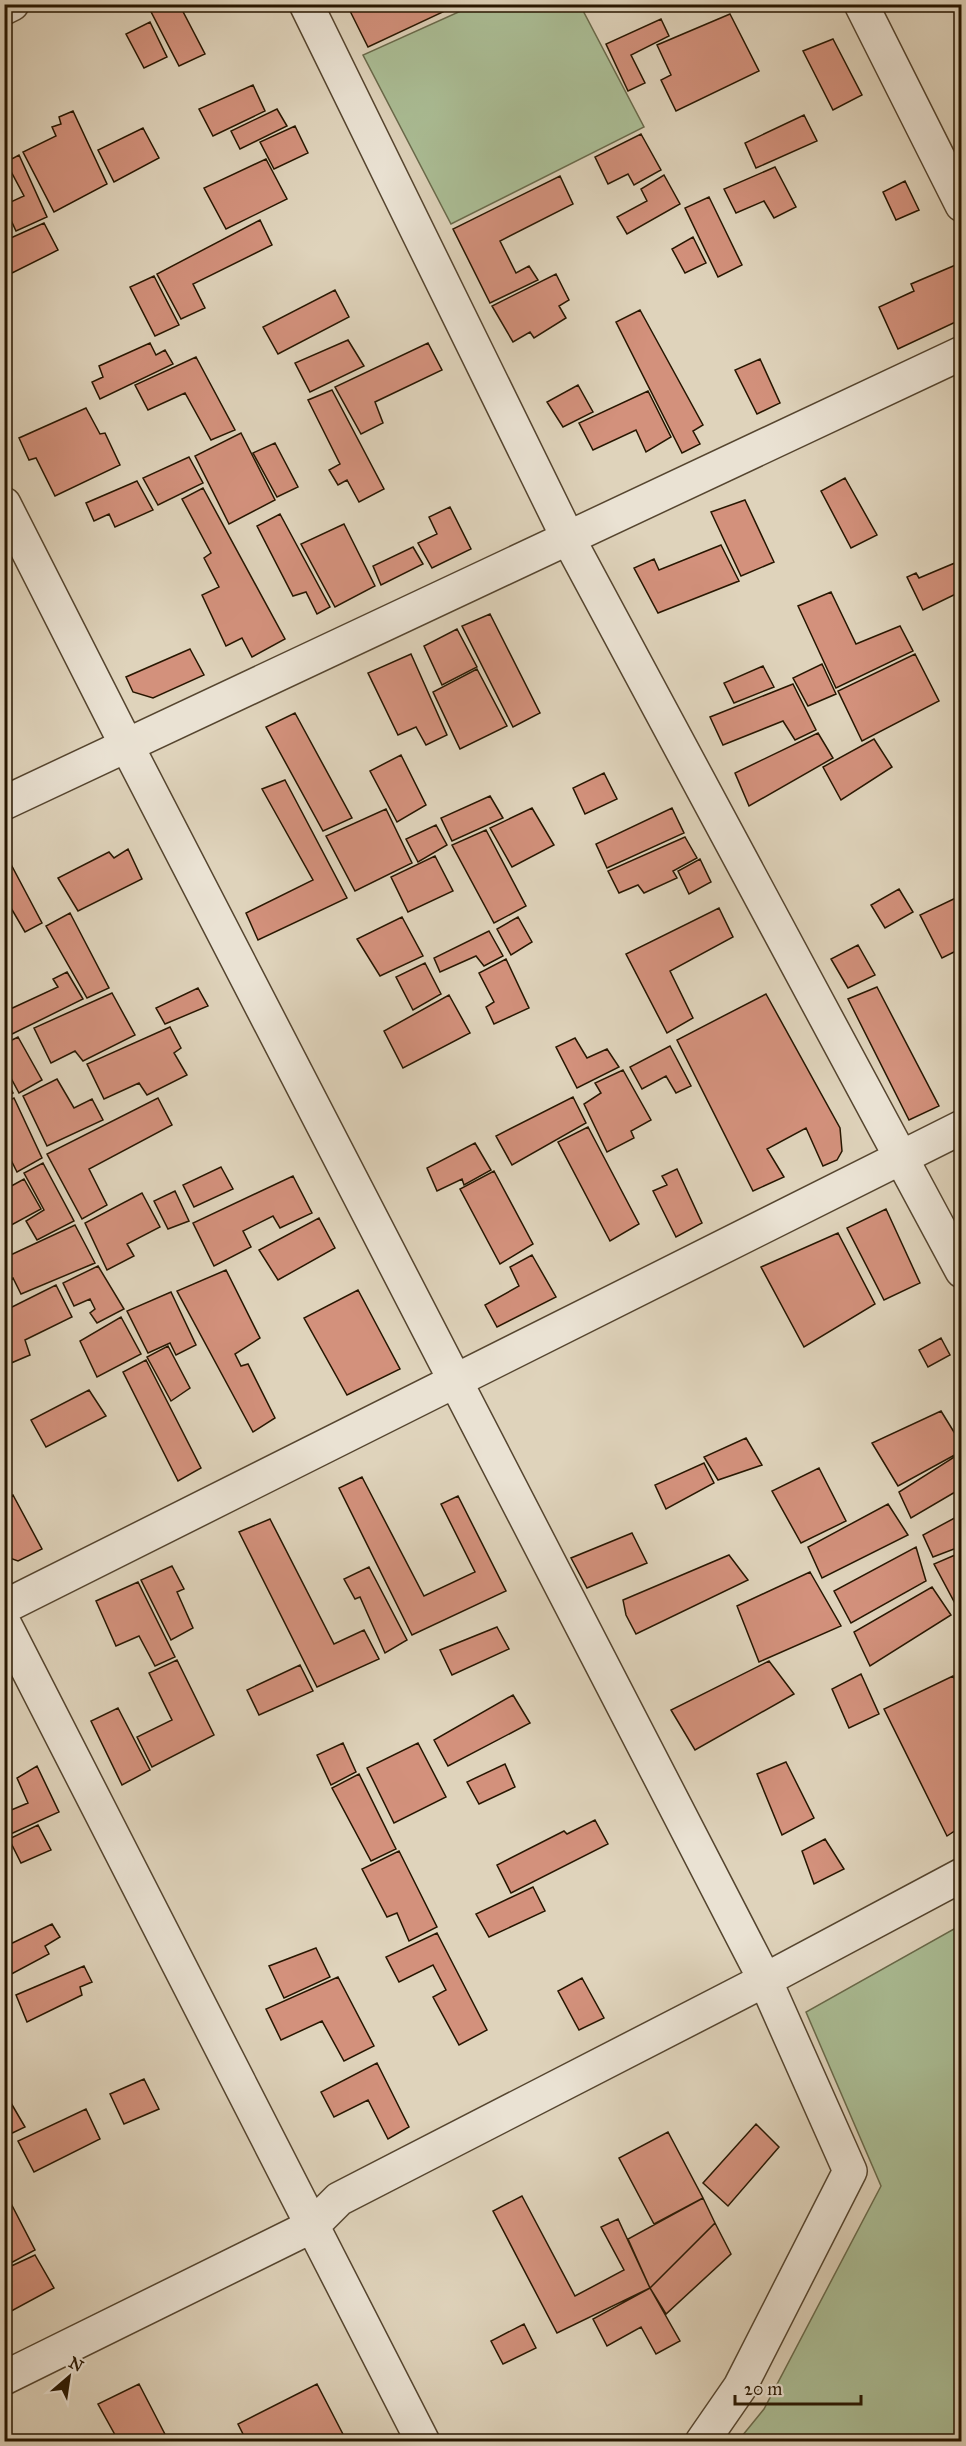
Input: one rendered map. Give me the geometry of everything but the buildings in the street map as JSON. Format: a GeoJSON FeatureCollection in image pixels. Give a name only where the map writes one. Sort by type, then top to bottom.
{"type":"FeatureCollection","features":[{"type":"Feature","properties":{"kind":"street"},"geometry":{"type":"LineString","coordinates":[[4,8],[12,4]]}},
{"type":"Feature","properties":{"kind":"street"},"geometry":{"type":"LineString","coordinates":[[306,4],[568,538],[962,1271]]}},
{"type":"Feature","properties":{"kind":"street"},"geometry":{"type":"LineString","coordinates":[[861,4],[962,205]]}},
{"type":"Feature","properties":{"kind":"street"},"geometry":{"type":"LineString","coordinates":[[4,802],[962,353]]}},
{"type":"Feature","properties":{"kind":"street"},"geometry":{"type":"LineString","coordinates":[[4,504],[454,1382],[765,1980],[850,2171],[740,2387],[702,2442]]}},
{"type":"Feature","properties":{"kind":"street"},"geometry":{"type":"LineString","coordinates":[[4,1607],[962,1127]]}},
{"type":"Feature","properties":{"kind":"street"},"geometry":{"type":"LineString","coordinates":[[4,1623],[423,2442]]}},
{"type":"Feature","properties":{"kind":"street"},"geometry":{"type":"LineString","coordinates":[[4,2378],[312,2226],[339,2199],[765,1980],[962,1875]]}},
{"type":"Feature","properties":{"kind":"green space"},"geometry":{"type":"Polygon","coordinates":[[[474,5],[580,5],[644,127],[451,224],[363,55],[474,5]]]}},
{"type":"Feature","properties":{"kind":"green space"},"geometry":{"type":"Polygon","coordinates":[[[961,1925],[961,2441],[738,2441],[764,2409],[881,2186],[806,2012],[961,1925]]]}}]}
